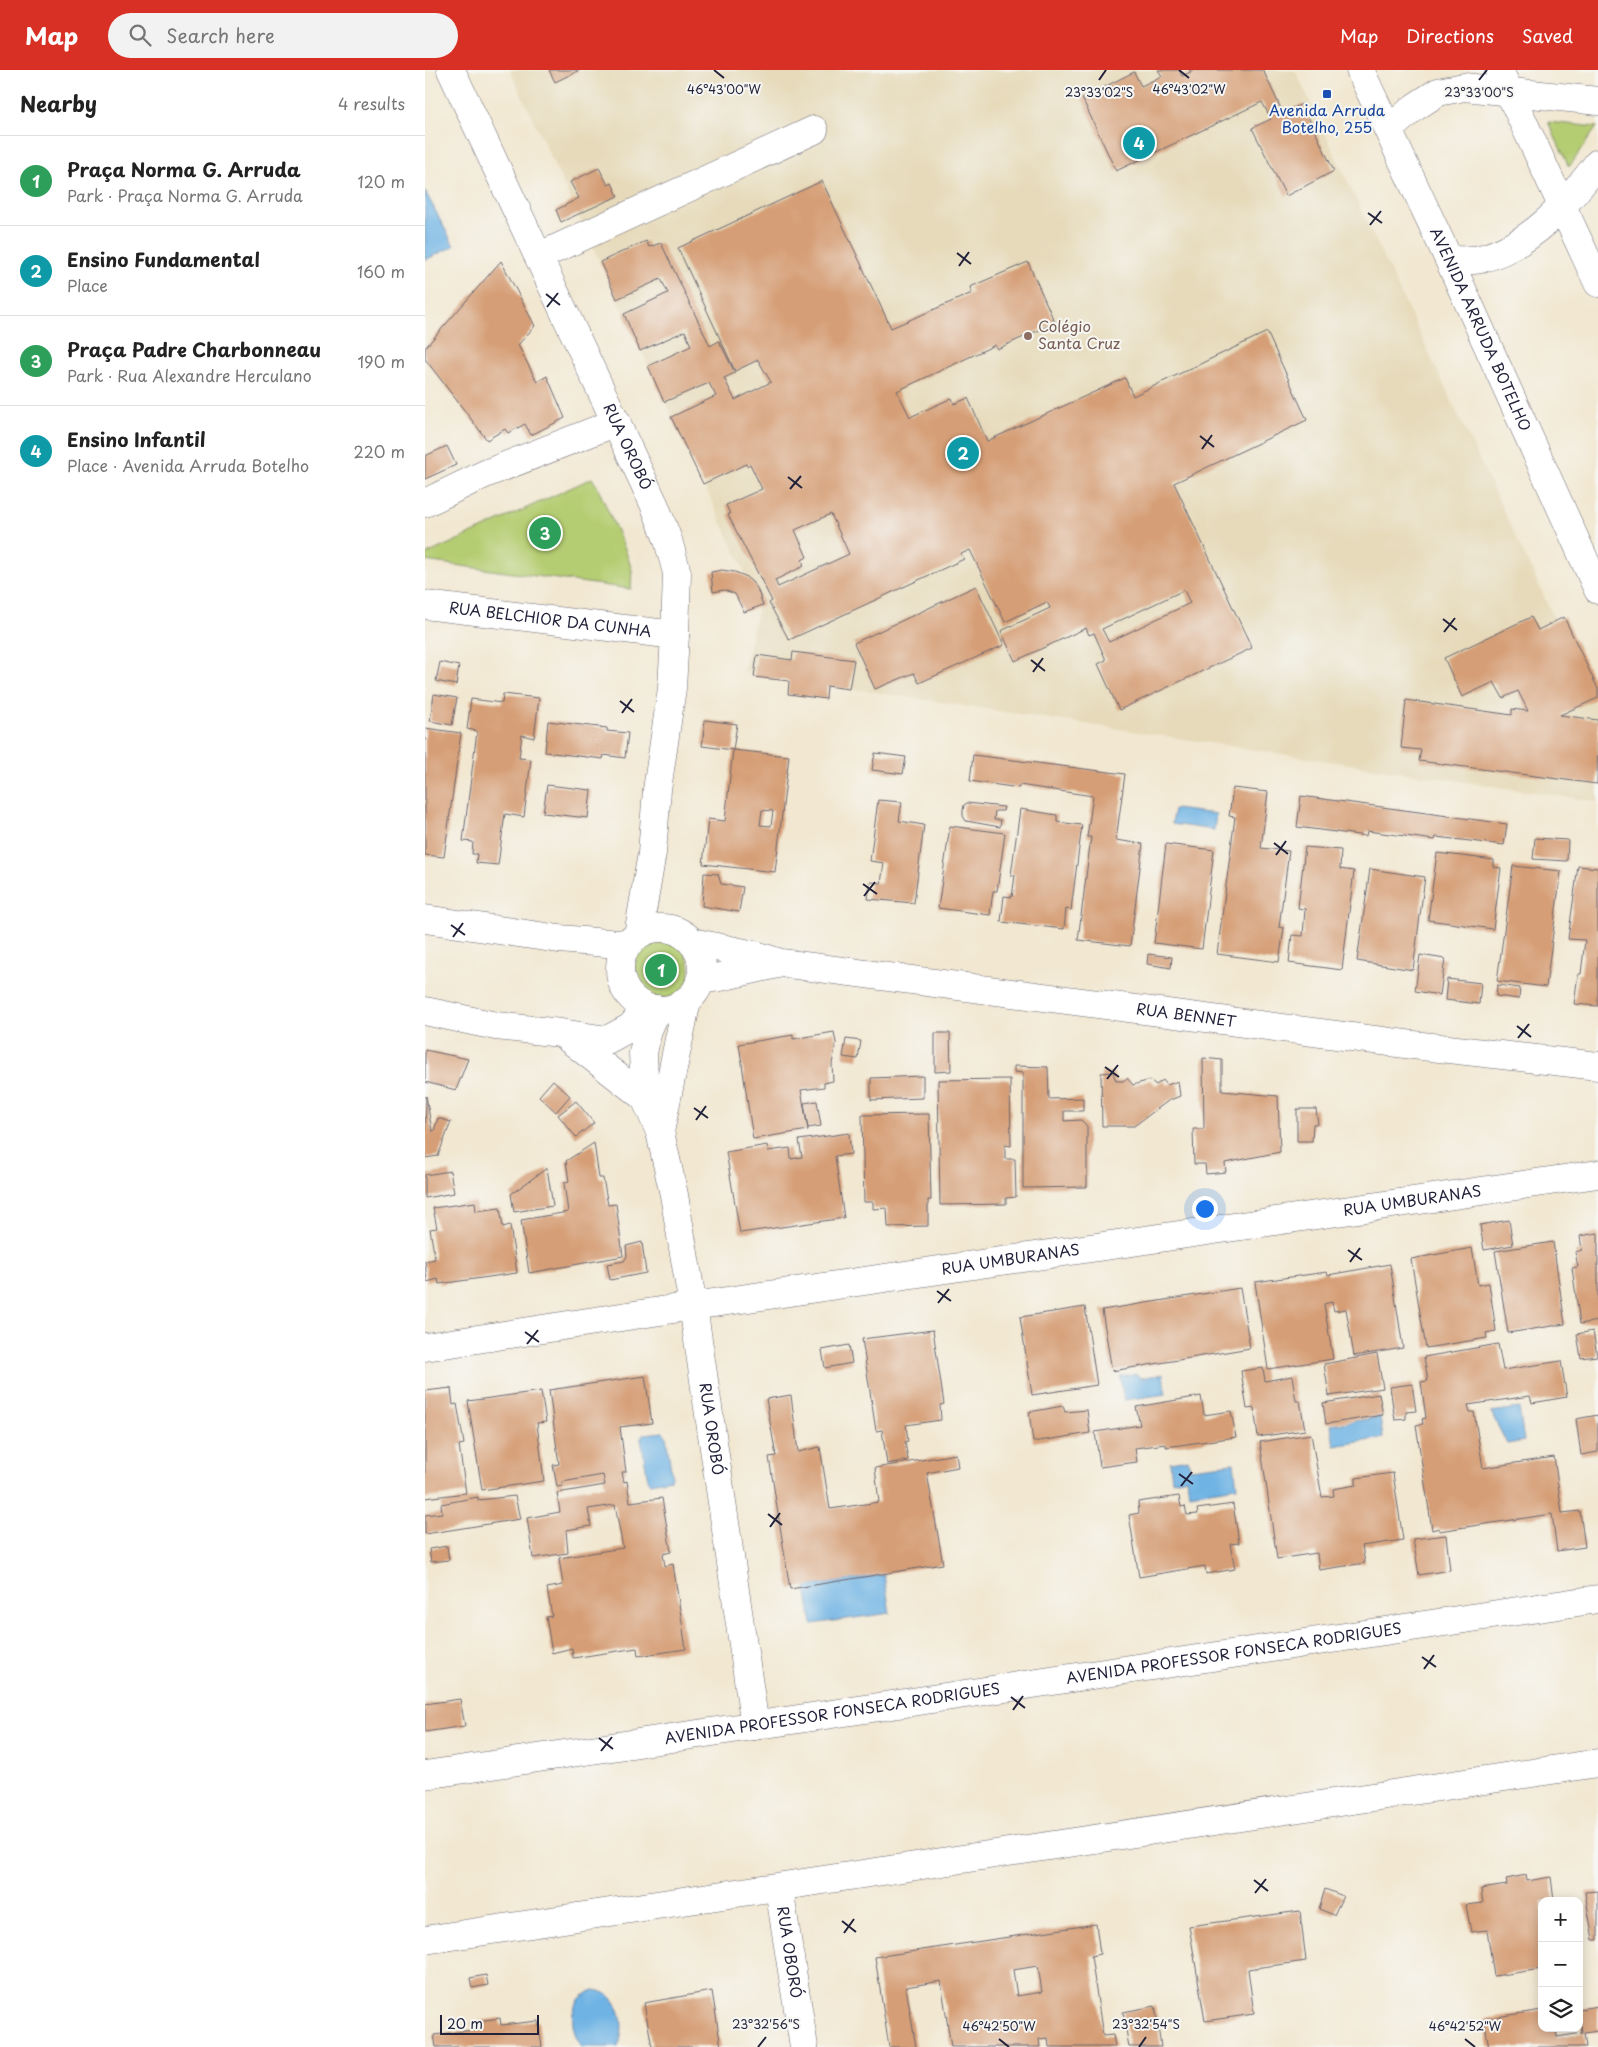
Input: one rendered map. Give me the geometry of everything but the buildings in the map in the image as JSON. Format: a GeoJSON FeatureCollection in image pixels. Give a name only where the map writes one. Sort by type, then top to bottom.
{"type":"FeatureCollection","features":[{"type":"Feature","properties":{"kind":"main road","name":"RUA OROBÓ"},"geometry":{"type":"LineString","coordinates":[[451,70],[655,506],[668,540],[677,573],[672,688],[657,790],[652,853],[634,939]]}},
{"type":"Feature","properties":{"kind":"main road","name":"AVENIDA ARRUDA BOTELHO"},"geometry":{"type":"LineString","coordinates":[[1360,70],[1449,260],[1598,590]]}},
{"type":"Feature","properties":{"kind":"main road"},"geometry":{"type":"LineString","coordinates":[[1503,81],[1598,282]]}},
{"type":"Feature","properties":{"kind":"main road"},"geometry":{"type":"LineString","coordinates":[[1389,129],[1439,92],[1503,81],[1598,101]]}},
{"type":"Feature","properties":{"kind":"main road"},"geometry":{"type":"LineString","coordinates":[[539,256],[814,130]]}},
{"type":"Feature","properties":{"kind":"main road"},"geometry":{"type":"LineString","coordinates":[[1449,260],[1479,259],[1509,248],[1535,231],[1562,207],[1594,173]]}},
{"type":"Feature","properties":{"kind":"main road"},"geometry":{"type":"LineString","coordinates":[[425,503],[485,474],[617,422]]}},
{"type":"Feature","properties":{"kind":"main road","name":"RUA BELCHIOR DA CUNHA"},"geometry":{"type":"LineString","coordinates":[[425,605],[675,635]]}},
{"type":"Feature","properties":{"kind":"main road","name":"RUA OROBÓ"},"geometry":{"type":"LineString","coordinates":[[652,853],[658,894],[666,914],[686,937]]}},
{"type":"Feature","properties":{"kind":"main road"},"geometry":{"type":"LineString","coordinates":[[425,919],[559,938],[619,944],[634,939],[651,929],[666,928],[686,937],[699,954],[702,966],[694,990],[673,1007],[650,1007],[630,995],[622,981],[620,968],[623,954],[634,939]]}},
{"type":"Feature","properties":{"kind":"main road","name":"RUA BENNET"},"geometry":{"type":"LineString","coordinates":[[686,937],[759,956],[781,964],[1596,1068]]}},
{"type":"Feature","properties":{"kind":"main road"},"geometry":{"type":"LineString","coordinates":[[559,938],[592,958],[622,981]]}},
{"type":"Feature","properties":{"kind":"main road","name":"RUA BENNET"},"geometry":{"type":"LineString","coordinates":[[694,990],[719,977],[781,964]]}},
{"type":"Feature","properties":{"kind":"main road","name":"RUA OROBÓ"},"geometry":{"type":"LineString","coordinates":[[660,1132],[694,990]]}},
{"type":"Feature","properties":{"kind":"main road","name":"RUA OROBÓ"},"geometry":{"type":"LineString","coordinates":[[650,1007],[643,1053],[645,1098],[660,1132],[675,1195],[755,1726]]}},
{"type":"Feature","properties":{"kind":"main road"},"geometry":{"type":"LineString","coordinates":[[425,1011],[495,1026],[607,1040],[631,1027],[650,1007]]}},
{"type":"Feature","properties":{"kind":"main road"},"geometry":{"type":"LineString","coordinates":[[561,1033],[645,1098]]}},
{"type":"Feature","properties":{"kind":"main road","name":"RUA UMBURANAS"},"geometry":{"type":"LineString","coordinates":[[425,1347],[1598,1174]]}},
{"type":"Feature","properties":{"kind":"main road","name":"AVENIDA PROFESSOR FONSECA RODRIGUES"},"geometry":{"type":"LineString","coordinates":[[425,1775],[1598,1599]]}},
{"type":"Feature","properties":{"kind":"main road"},"geometry":{"type":"LineString","coordinates":[[425,1940],[1598,1764]]}},
{"type":"Feature","properties":{"kind":"main road","name":"RUA OBORÓ"},"geometry":{"type":"LineString","coordinates":[[779,1888],[803,2047]]}},
{"type":"Feature","properties":{"kind":"shaded area","name":"Colégio Santa Cruz"},"geometry":{"type":"Polygon","coordinates":[[[510,70],[1295,70],[1598,711],[1598,802],[743,672],[759,602],[510,70]]]}},
{"type":"Feature","properties":{"kind":"green space"},"geometry":{"type":"Polygon","coordinates":[[[1548,122],[1597,127],[1569,167],[1548,122]]]}},
{"type":"Feature","properties":{"kind":"green space"},"geometry":{"type":"Polygon","coordinates":[[[592,478],[625,549],[632,570],[631,589],[425,561],[425,555],[592,478]]]}},
{"type":"Feature","properties":{"kind":"green space"},"geometry":{"type":"Polygon","coordinates":[[[656,942],[668,942],[678,946],[686,954],[690,970],[686,986],[678,994],[668,998],[656,998],[646,994],[638,986],[634,976],[634,964],[638,954],[646,946],[656,942]]]}},
{"type":"Feature","properties":{"kind":"water"},"geometry":{"type":"Polygon","coordinates":[[[425,191],[454,246],[425,260],[425,191]]]}},
{"type":"Feature","properties":{"kind":"water"},"geometry":{"type":"Polygon","coordinates":[[[1174,809],[1216,814],[1214,830],[1172,824],[1174,809]]]}},
{"type":"Feature","properties":{"kind":"water"},"geometry":{"type":"Polygon","coordinates":[[[1135,1374],[1141,1378],[1163,1374],[1166,1394],[1124,1400],[1120,1376],[1135,1374]]]}},
{"type":"Feature","properties":{"kind":"water"},"geometry":{"type":"Polygon","coordinates":[[[1519,1408],[1524,1441],[1507,1444],[1491,1412],[1519,1408]]]}},
{"type":"Feature","properties":{"kind":"water"},"geometry":{"type":"Polygon","coordinates":[[[1380,1417],[1383,1438],[1334,1446],[1331,1425],[1380,1417]]]}},
{"type":"Feature","properties":{"kind":"water"},"geometry":{"type":"Polygon","coordinates":[[[663,1432],[666,1436],[672,1477],[671,1479],[651,1483],[648,1480],[641,1438],[644,1434],[663,1432]]]}},
{"type":"Feature","properties":{"kind":"water"},"geometry":{"type":"Polygon","coordinates":[[[1188,1459],[1190,1468],[1234,1463],[1237,1487],[1189,1494],[1187,1478],[1172,1481],[1170,1462],[1188,1459]]]}},
{"type":"Feature","properties":{"kind":"water"},"geometry":{"type":"Polygon","coordinates":[[[884,1575],[890,1613],[812,1624],[806,1587],[884,1575]]]}},
{"type":"Feature","properties":{"kind":"water"},"geometry":{"type":"Polygon","coordinates":[[[594,1990],[603,1992],[610,1997],[620,2011],[622,2029],[618,2047],[581,2047],[577,2039],[573,2022],[575,2006],[585,1994],[594,1990]]]}},
{"type":"Feature","properties":{"kind":"place","name":"Avenida Arruda Botelho, 255"},"geometry":{"type":"Point","coordinates":[1327,94]}},
{"type":"Feature","properties":{"kind":"place","name":"Ensino Infantil"},"geometry":{"type":"Point","coordinates":[1139,143]}},
{"type":"Feature","properties":{"kind":"place","name":"Colégio Santa Cruz"},"geometry":{"type":"Point","coordinates":[1028,336]}},
{"type":"Feature","properties":{"kind":"place","name":"Ensino Fundamental"},"geometry":{"type":"Point","coordinates":[963,453]}},
{"type":"Feature","properties":{"kind":"place","name":"Praça Padre Charbonneau"},"geometry":{"type":"Point","coordinates":[545,533]}},
{"type":"Feature","properties":{"kind":"place","name":"Praça Norma G. Arruda"},"geometry":{"type":"Point","coordinates":[661,970]}}]}
